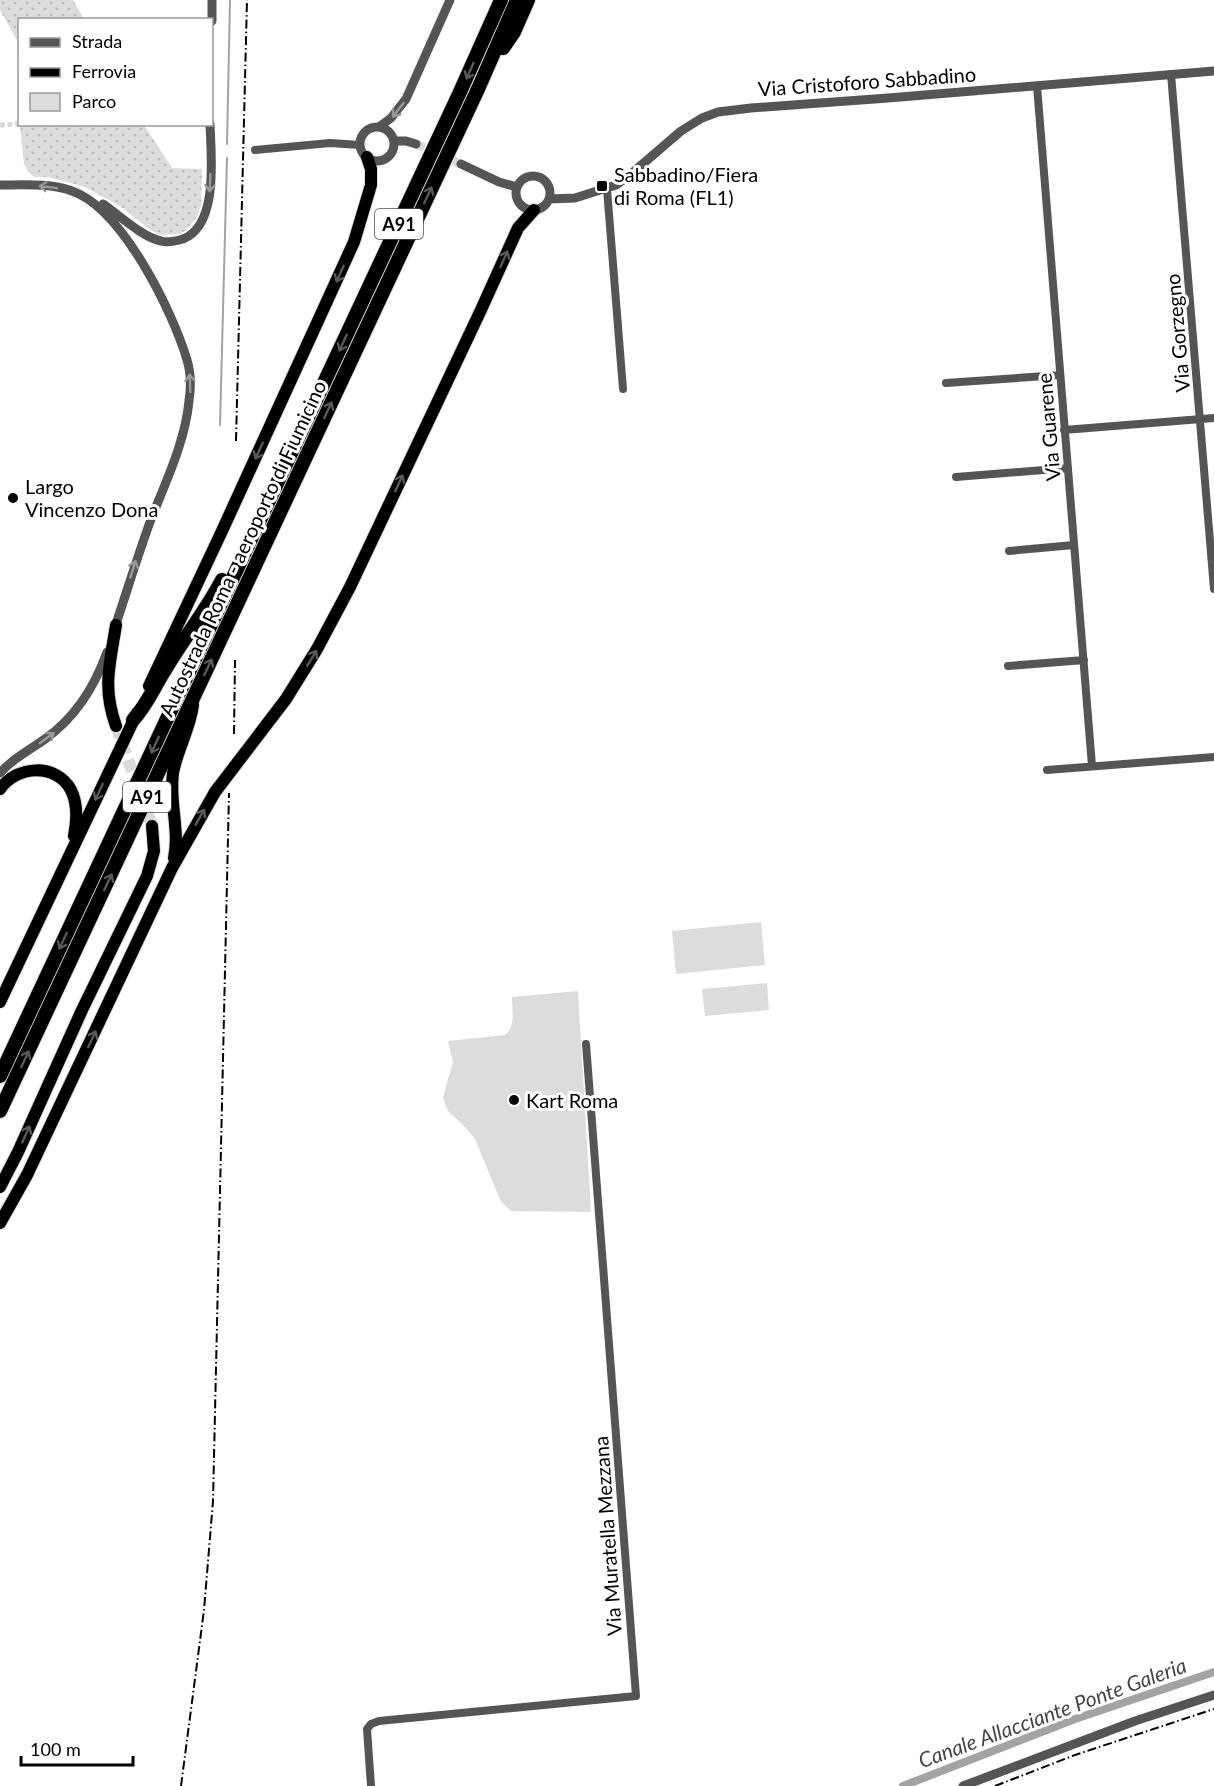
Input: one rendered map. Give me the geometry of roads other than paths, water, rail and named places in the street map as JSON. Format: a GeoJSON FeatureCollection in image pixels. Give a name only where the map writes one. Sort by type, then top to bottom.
{"type":"FeatureCollection","features":[{"type":"Feature","properties":{"kind":"highway"},"geometry":{"type":"LineString","coordinates":[[493,0],[494,18]]}},
{"type":"Feature","properties":{"kind":"highway","name":"Autostrada Roma - aeroporto di Fiumicino"},"geometry":{"type":"LineString","coordinates":[[0,1076],[501,0]]}},
{"type":"Feature","properties":{"kind":"highway","name":"Autostrada Roma - aeroporto di Fiumicino"},"geometry":{"type":"LineString","coordinates":[[0,1112],[478,89],[517,0]]}},
{"type":"Feature","properties":{"kind":"highway"},"geometry":{"type":"LineString","coordinates":[[478,89],[514,32],[528,0]]}},
{"type":"Feature","properties":{"kind":"highway"},"geometry":{"type":"LineString","coordinates":[[0,1002],[227,520],[354,242],[371,185],[371,169],[367,157]]}},
{"type":"Feature","properties":{"kind":"highway"},"geometry":{"type":"LineString","coordinates":[[0,1223],[27,1175],[172,868],[217,790],[286,699],[322,640],[350,587],[518,228],[534,210]]}},
{"type":"Feature","properties":{"kind":"highway"},"geometry":{"type":"LineString","coordinates":[[133,720],[144,708],[164,671],[208,606],[240,544],[278,482]]}},
{"type":"Feature","properties":{"kind":"highway"},"geometry":{"type":"LineString","coordinates":[[116,625],[107,692],[116,726]]}},
{"type":"Feature","properties":{"kind":"highway"},"geometry":{"type":"LineString","coordinates":[[172,868],[176,843],[173,772],[190,720],[195,695]]}},
{"type":"Feature","properties":{"kind":"highway"},"geometry":{"type":"LineString","coordinates":[[0,789],[11,778],[30,770],[46,772],[64,781],[72,792],[76,811],[75,828],[68,858]]}},
{"type":"Feature","properties":{"kind":"highway"},"geometry":{"type":"LineString","coordinates":[[0,1187],[147,876],[154,851],[152,826]]}},
{"type":"Feature","properties":{"kind":"street"},"geometry":{"type":"LineString","coordinates":[[212,0],[212,18]]}},
{"type":"Feature","properties":{"kind":"street"},"geometry":{"type":"LineString","coordinates":[[379,127],[388,132],[394,141],[388,157],[377,161],[367,157],[361,149],[361,139],[368,130],[379,127],[391,118],[406,99],[450,0]]}},
{"type":"Feature","properties":{"kind":"street","name":"Via Cristoforo Sabbadino"},"geometry":{"type":"LineString","coordinates":[[549,199],[575,198],[607,189],[627,177],[686,127],[718,112],[1214,71]]}},
{"type":"Feature","properties":{"kind":"street","name":"Via Gorzegno"},"geometry":{"type":"LineString","coordinates":[[1171,74],[1214,590]]}},
{"type":"Feature","properties":{"kind":"street","name":"Via Guarene"},"geometry":{"type":"LineString","coordinates":[[1037,86],[1092,766]]}},
{"type":"Feature","properties":{"kind":"street"},"geometry":{"type":"LineString","coordinates":[[0,185],[29,185],[72,190],[96,199],[155,239],[168,242],[184,238],[198,228],[207,207],[211,155],[210,126]]}},
{"type":"Feature","properties":{"kind":"street"},"geometry":{"type":"LineString","coordinates":[[394,141],[416,144]]}},
{"type":"Feature","properties":{"kind":"street"},"geometry":{"type":"LineString","coordinates":[[255,150],[324,143],[360,145]]}},
{"type":"Feature","properties":{"kind":"street"},"geometry":{"type":"LineString","coordinates":[[461,164],[499,182],[517,187]]}},
{"type":"Feature","properties":{"kind":"street"},"geometry":{"type":"LineString","coordinates":[[528,176],[539,177],[547,183],[549,199],[543,206],[534,210],[524,207],[517,198],[517,187],[528,176]]}},
{"type":"Feature","properties":{"kind":"street"},"geometry":{"type":"LineString","coordinates":[[607,189],[623,390]]}},
{"type":"Feature","properties":{"kind":"street"},"geometry":{"type":"LineString","coordinates":[[0,773],[12,761],[54,732],[78,707],[97,678],[137,558],[181,438],[189,402],[187,360],[161,299],[126,237],[92,201],[72,190]]}},
{"type":"Feature","properties":{"kind":"street"},"geometry":{"type":"LineString","coordinates":[[946,383],[1060,375]]}},
{"type":"Feature","properties":{"kind":"street"},"geometry":{"type":"LineString","coordinates":[[1064,430],[1214,418]]}},
{"type":"Feature","properties":{"kind":"street"},"geometry":{"type":"LineString","coordinates":[[956,477],[1068,468]]}},
{"type":"Feature","properties":{"kind":"street"},"geometry":{"type":"LineString","coordinates":[[1009,551],[1074,545]]}},
{"type":"Feature","properties":{"kind":"street"},"geometry":{"type":"LineString","coordinates":[[1008,666],[1084,660]]}},
{"type":"Feature","properties":{"kind":"street"},"geometry":{"type":"LineString","coordinates":[[1047,770],[1214,757]]}},
{"type":"Feature","properties":{"kind":"street","name":"Via Muratella Mezzana"},"geometry":{"type":"LineString","coordinates":[[371,1786],[367,1730],[371,1724],[379,1721],[636,1696],[586,1044]]}},
{"type":"Feature","properties":{"kind":"street"},"geometry":{"type":"LineString","coordinates":[[963,1786],[1135,1721],[1214,1695]]}},
{"type":"Feature","properties":{"kind":"waterway"},"geometry":{"type":"LineString","coordinates":[[227,144],[230,0]]}},
{"type":"Feature","properties":{"kind":"waterway"},"geometry":{"type":"LineString","coordinates":[[220,425],[227,158]]}},
{"type":"Feature","properties":{"kind":"waterway","name":"Canale Allacciante Ponte Galeria"},"geometry":{"type":"LineString","coordinates":[[903,1786],[1075,1719],[1214,1672]]}},
{"type":"Feature","properties":{"kind":"tunnel"},"geometry":{"type":"LineString","coordinates":[[0,125],[18,124]]}},
{"type":"Feature","properties":{"kind":"tunnel"},"geometry":{"type":"LineString","coordinates":[[416,144],[461,164]]}},
{"type":"Feature","properties":{"kind":"tunnel"},"geometry":{"type":"LineString","coordinates":[[116,726],[152,826]]}},
{"type":"Feature","properties":{"kind":"railway"},"geometry":{"type":"LineString","coordinates":[[236,441],[247,0]]}},
{"type":"Feature","properties":{"kind":"railway"},"geometry":{"type":"LineString","coordinates":[[234,734],[235,660]]}},
{"type":"Feature","properties":{"kind":"railway"},"geometry":{"type":"LineString","coordinates":[[181,1786],[204,1610],[213,1501],[229,793]]}},
{"type":"Feature","properties":{"kind":"railway"},"geometry":{"type":"LineString","coordinates":[[995,1786],[1075,1755],[1214,1709]]}},
{"type":"Feature","properties":{"kind":"place","name":"Sabbadino/Fiera di Roma (FL1)"},"geometry":{"type":"Point","coordinates":[602,186]}},
{"type":"Feature","properties":{"kind":"place","name":"Largo Vincenzo Dona"},"geometry":{"type":"Point","coordinates":[13,498]}},
{"type":"Feature","properties":{"kind":"place","name":"Kart Roma"},"geometry":{"type":"Point","coordinates":[514,1100]}}]}
